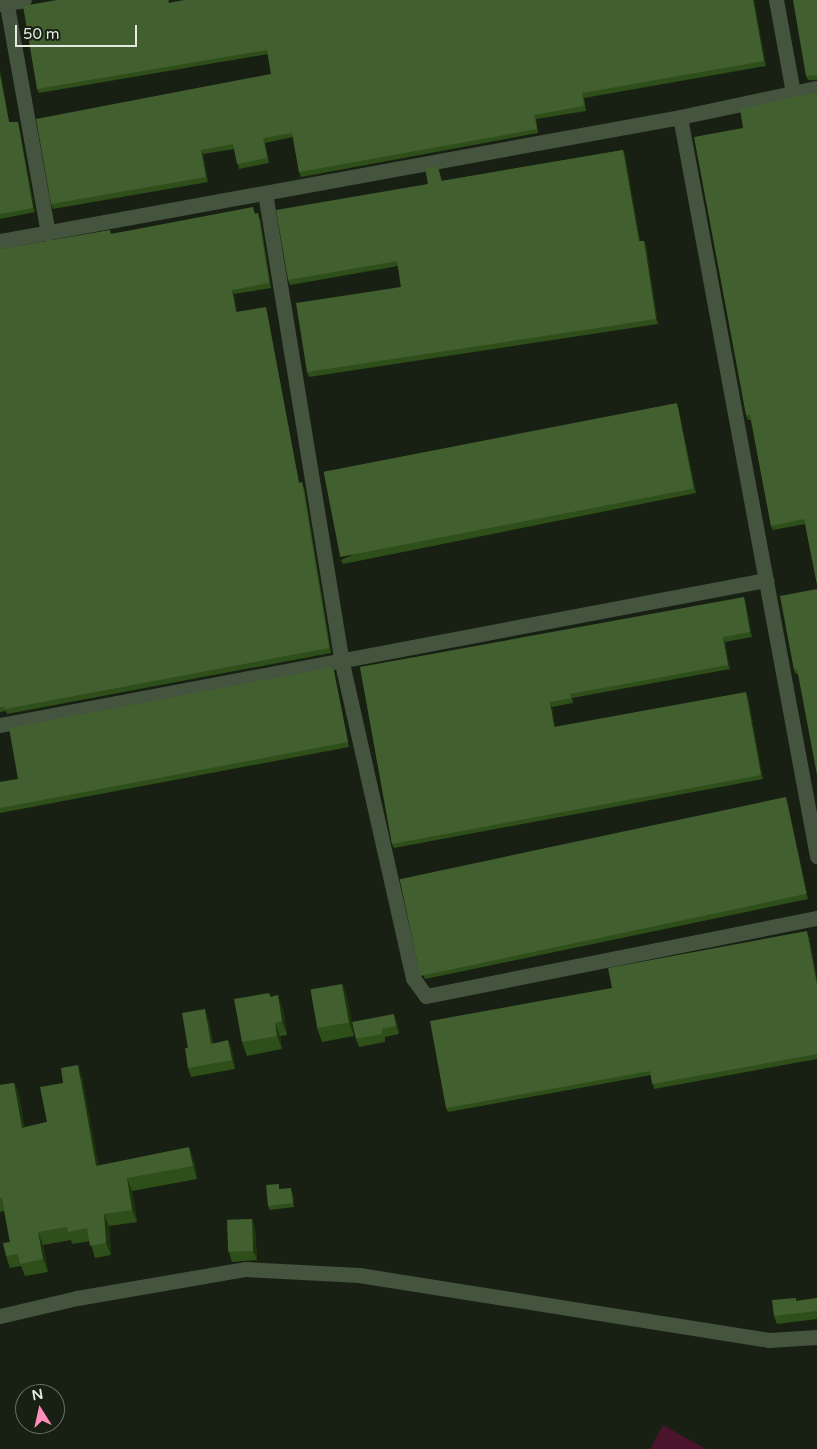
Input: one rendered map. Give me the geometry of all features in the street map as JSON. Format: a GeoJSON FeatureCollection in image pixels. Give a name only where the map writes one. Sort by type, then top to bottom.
{"type":"FeatureCollection","features":[{"type":"Feature","properties":{"kind":"lane"},"geometry":{"type":"LineString","coordinates":[[24,0],[4,2],[48,232]]}},
{"type":"Feature","properties":{"kind":"lane"},"geometry":{"type":"LineString","coordinates":[[776,0],[793,93]]}},
{"type":"Feature","properties":{"kind":"lane"},"geometry":{"type":"LineString","coordinates":[[0,241],[680,117],[817,88]]}},
{"type":"Feature","properties":{"kind":"lane"},"geometry":{"type":"LineString","coordinates":[[680,117],[817,856]]}},
{"type":"Feature","properties":{"kind":"lane"},"geometry":{"type":"LineString","coordinates":[[265,193],[342,662],[413,978],[426,996],[817,918]]}},
{"type":"Feature","properties":{"kind":"lane"},"geometry":{"type":"LineString","coordinates":[[0,725],[342,662],[766,580]]}},
{"type":"Feature","properties":{"kind":"lane"},"geometry":{"type":"LineString","coordinates":[[0,1316],[76,1298],[245,1269],[359,1275],[769,1340],[817,1336]]}},
{"type":"Feature","properties":{"kind":"shaded area"},"geometry":{"type":"Polygon","coordinates":[[[663,1425],[706,1449],[650,1449],[663,1425]]]}},
{"type":"Feature","properties":{"kind":"building"},"geometry":{"type":"Polygon","coordinates":[[[57,0],[168,0],[168,3],[184,0],[753,0],[764,61],[582,93],[584,106],[534,115],[537,129],[299,172],[292,133],[263,138],[267,158],[237,164],[233,144],[201,150],[206,177],[51,204],[36,119],[271,74],[267,50],[37,89],[23,6],[57,0]]]}},
{"type":"Feature","properties":{"kind":"building"},"geometry":{"type":"Polygon","coordinates":[[[793,0],[817,0],[817,75],[806,76],[793,0]]]}},
{"type":"Feature","properties":{"kind":"building"},"geometry":{"type":"Polygon","coordinates":[[[0,75],[9,122],[18,122],[33,208],[0,214],[0,75]]]}},
{"type":"Feature","properties":{"kind":"building"},"geometry":{"type":"Polygon","coordinates":[[[817,92],[817,585],[804,519],[771,526],[750,415],[746,415],[694,137],[743,128],[740,109],[817,92]]]}},
{"type":"Feature","properties":{"kind":"building"},"geometry":{"type":"Polygon","coordinates":[[[623,150],[639,241],[644,241],[656,319],[307,372],[296,303],[401,287],[397,261],[288,280],[276,210],[428,184],[425,168],[438,166],[441,181],[623,150]]]}},
{"type":"Feature","properties":{"kind":"building"},"geometry":{"type":"Polygon","coordinates":[[[253,207],[255,214],[258,213],[269,283],[232,290],[236,312],[266,307],[299,483],[302,482],[329,648],[5,709],[5,707],[0,707],[0,249],[110,230],[111,234],[253,207]]]}},
{"type":"Feature","properties":{"kind":"building"},"geometry":{"type":"Polygon","coordinates":[[[677,403],[694,488],[340,557],[324,472],[677,403]]]}},
{"type":"Feature","properties":{"kind":"building"},"geometry":{"type":"Polygon","coordinates":[[[817,589],[817,775],[797,669],[794,670],[780,596],[817,589]]]}},
{"type":"Feature","properties":{"kind":"building"},"geometry":{"type":"Polygon","coordinates":[[[744,597],[750,632],[723,637],[728,665],[570,694],[571,698],[550,702],[554,727],[746,692],[761,775],[392,844],[360,667],[744,597]]]}},
{"type":"Feature","properties":{"kind":"building"},"geometry":{"type":"Polygon","coordinates":[[[333,667],[348,742],[0,808],[0,782],[18,779],[9,728],[333,667]]]}},
{"type":"Feature","properties":{"kind":"building"},"geometry":{"type":"Polygon","coordinates":[[[786,797],[807,894],[420,976],[400,879],[786,797]]]}},
{"type":"Feature","properties":{"kind":"building"},"geometry":{"type":"Polygon","coordinates":[[[807,931],[817,985],[817,1054],[652,1084],[650,1071],[446,1108],[430,1021],[612,988],[608,968],[807,931]]]}},
{"type":"Feature","properties":{"kind":"building"},"geometry":{"type":"Polygon","coordinates":[[[342,984],[349,1022],[317,1028],[310,990],[342,984]]]}},
{"type":"Feature","properties":{"kind":"building"},"geometry":{"type":"Polygon","coordinates":[[[269,993],[270,997],[278,995],[282,1021],[275,1023],[277,1036],[242,1042],[234,999],[269,993]]]}},
{"type":"Feature","properties":{"kind":"building"},"geometry":{"type":"Polygon","coordinates":[[[205,1009],[211,1044],[228,1040],[232,1060],[188,1068],[185,1048],[188,1048],[182,1013],[205,1009]]]}},
{"type":"Feature","properties":{"kind":"building"},"geometry":{"type":"Polygon","coordinates":[[[394,1014],[396,1026],[382,1029],[382,1034],[356,1039],[352,1022],[394,1014]]]}},
{"type":"Feature","properties":{"kind":"building"},"geometry":{"type":"Polygon","coordinates":[[[78,1065],[96,1166],[189,1147],[193,1166],[127,1178],[132,1210],[104,1214],[106,1243],[90,1246],[87,1228],[68,1232],[67,1227],[38,1232],[43,1259],[20,1264],[18,1254],[6,1256],[3,1243],[10,1242],[2,1198],[0,1198],[0,1085],[14,1083],[22,1128],[47,1122],[40,1087],[63,1083],[61,1068],[78,1065]]]}},
{"type":"Feature","properties":{"kind":"building"},"geometry":{"type":"Polygon","coordinates":[[[279,1184],[279,1189],[291,1188],[293,1203],[268,1206],[266,1185],[279,1184]]]}},
{"type":"Feature","properties":{"kind":"building"},"geometry":{"type":"Polygon","coordinates":[[[252,1219],[253,1251],[228,1252],[227,1220],[252,1219]]]}},
{"type":"Feature","properties":{"kind":"building"},"geometry":{"type":"Polygon","coordinates":[[[796,1298],[796,1301],[817,1298],[817,1311],[774,1316],[772,1300],[796,1298]]]}}]}
